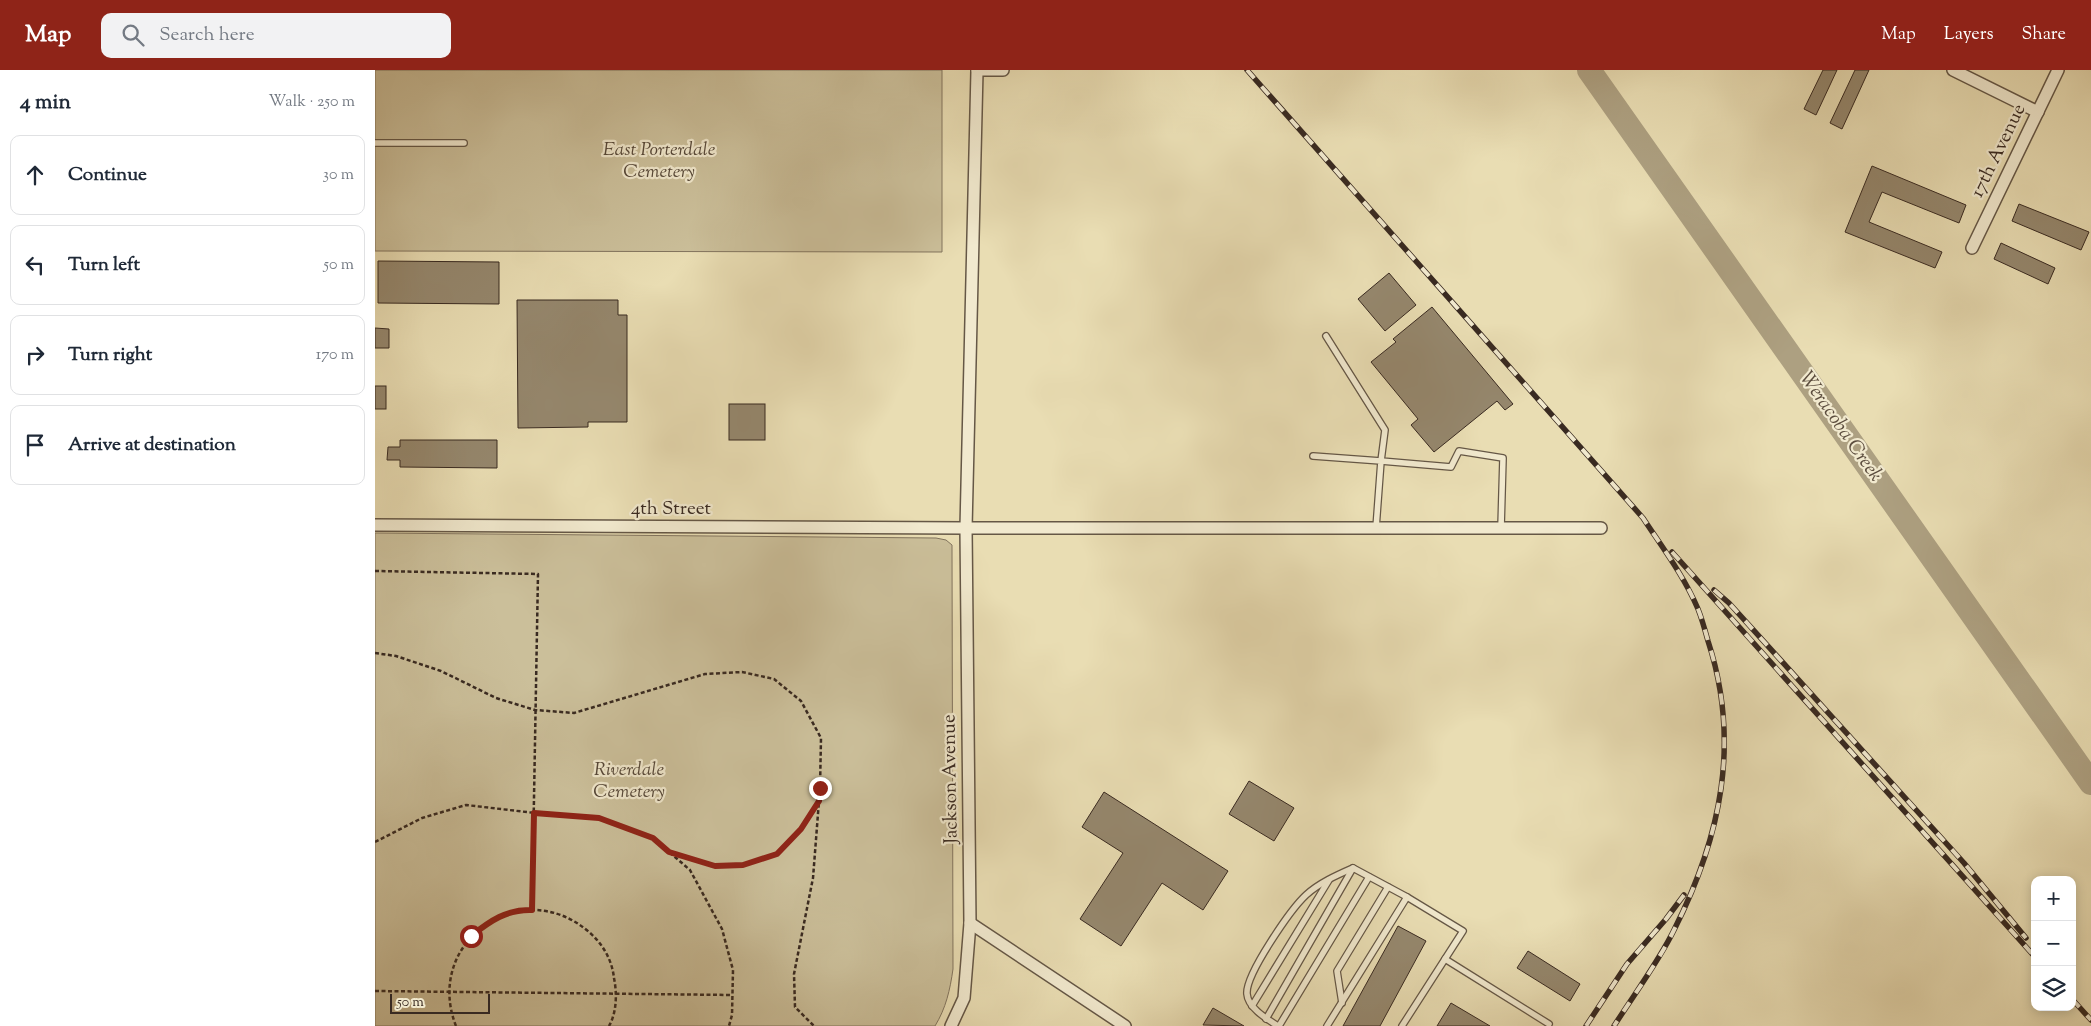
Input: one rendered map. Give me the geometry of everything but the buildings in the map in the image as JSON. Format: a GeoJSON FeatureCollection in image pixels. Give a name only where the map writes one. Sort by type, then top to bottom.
{"type":"FeatureCollection","features":[{"type":"Feature","properties":{"kind":"street"},"geometry":{"type":"LineString","coordinates":[[977,70],[1003,70]]}},
{"type":"Feature","properties":{"kind":"street","name":"Jackson Avenue"},"geometry":{"type":"LineString","coordinates":[[951,1026],[964,998],[971,923],[966,528],[977,70]]}},
{"type":"Feature","properties":{"kind":"street"},"geometry":{"type":"LineString","coordinates":[[1953,70],[2038,112]]}},
{"type":"Feature","properties":{"kind":"street","name":"17th Avenue"},"geometry":{"type":"LineString","coordinates":[[1972,248],[2058,70]]}},
{"type":"Feature","properties":{"kind":"street","name":"4th Street"},"geometry":{"type":"LineString","coordinates":[[375,525],[966,528],[1601,528]]}},
{"type":"Feature","properties":{"kind":"street"},"geometry":{"type":"LineString","coordinates":[[971,923],[1125,1026]]}},
{"type":"Feature","properties":{"kind":"lane"},"geometry":{"type":"LineString","coordinates":[[375,142],[464,144]]}},
{"type":"Feature","properties":{"kind":"lane"},"geometry":{"type":"LineString","coordinates":[[1326,336],[1385,430],[1376,528]]}},
{"type":"Feature","properties":{"kind":"lane"},"geometry":{"type":"LineString","coordinates":[[1313,456],[1451,467],[1459,451],[1503,458],[1501,528]]}},
{"type":"Feature","properties":{"kind":"lane"},"geometry":{"type":"LineString","coordinates":[[1353,868],[1331,878],[1307,894],[1288,915],[1250,977],[1246,994],[1252,1006],[1266,1019],[1278,1026],[1369,877]]}},
{"type":"Feature","properties":{"kind":"lane"},"geometry":{"type":"LineString","coordinates":[[1353,868],[1407,897],[1463,931],[1403,1026]]}},
{"type":"Feature","properties":{"kind":"lane"},"geometry":{"type":"LineString","coordinates":[[1266,1019],[1353,868]]}},
{"type":"Feature","properties":{"kind":"lane"},"geometry":{"type":"LineString","coordinates":[[1252,1006],[1331,878]]}},
{"type":"Feature","properties":{"kind":"lane"},"geometry":{"type":"LineString","coordinates":[[1342,1003],[1337,971],[1388,887]]}},
{"type":"Feature","properties":{"kind":"lane"},"geometry":{"type":"LineString","coordinates":[[1327,1026],[1407,897]]}},
{"type":"Feature","properties":{"kind":"lane"},"geometry":{"type":"LineString","coordinates":[[1445,959],[1549,1024]]}},
{"type":"Feature","properties":{"kind":"path"},"geometry":{"type":"LineString","coordinates":[[375,570],[538,574],[532,910]]}},
{"type":"Feature","properties":{"kind":"path"},"geometry":{"type":"LineString","coordinates":[[375,653],[396,656],[441,671],[497,698],[535,710],[573,713],[705,674],[742,672],[774,678],[801,700],[821,738],[819,801],[813,878],[794,974],[795,1007],[814,1026]]}},
{"type":"Feature","properties":{"kind":"path"},"geometry":{"type":"LineString","coordinates":[[669,852],[715,866],[743,865],[777,854],[801,829],[819,801]]}},
{"type":"Feature","properties":{"kind":"path"},"geometry":{"type":"LineString","coordinates":[[375,842],[422,818],[466,806],[599,818],[653,838],[690,870],[722,929],[733,970],[729,1026]]}},
{"type":"Feature","properties":{"kind":"path"},"geometry":{"type":"LineString","coordinates":[[456,1026],[450,1011],[449,992],[449,984],[456,958],[471,936],[494,918],[521,910],[550,911],[577,922],[599,940],[613,966],[617,994],[609,1026]]}},
{"type":"Feature","properties":{"kind":"path"},"geometry":{"type":"LineString","coordinates":[[375,992],[732,995]]}},
{"type":"Feature","properties":{"kind":"green space","name":"East Porterdale Cemetery"},"geometry":{"type":"Polygon","coordinates":[[[375,70],[942,70],[942,252],[375,251],[375,70]]]}},
{"type":"Feature","properties":{"kind":"green space","name":"Riverdale Cemetery"},"geometry":{"type":"Polygon","coordinates":[[[375,533],[936,538],[946,540],[952,545],[953,969],[947,999],[935,1026],[375,1026],[375,533]]]}},
{"type":"Feature","properties":{"kind":"waterway","name":"Weracoba Creek"},"geometry":{"type":"LineString","coordinates":[[1589,70],[2091,783]]}},
{"type":"Feature","properties":{"kind":"railway"},"geometry":{"type":"LineString","coordinates":[[1247,70],[1643,518],[1679,573],[1698,609],[1718,679],[1723,716],[1724,752],[1721,789],[1714,824],[1704,860],[1674,930],[1614,1026]]}},
{"type":"Feature","properties":{"kind":"railway"},"geometry":{"type":"LineString","coordinates":[[1672,552],[2031,953]]}},
{"type":"Feature","properties":{"kind":"railway"},"geometry":{"type":"LineString","coordinates":[[1714,590],[1729,603],[1964,863],[2026,938]]}},
{"type":"Feature","properties":{"kind":"railway"},"geometry":{"type":"LineString","coordinates":[[1586,1026],[1627,964],[1684,895]]}},
{"type":"Feature","properties":{"kind":"railway"},"geometry":{"type":"LineString","coordinates":[[2076,1003],[2091,1020]]}},
{"type":"Feature","properties":{"kind":"route"},"geometry":{"type":"LineString","coordinates":[[471,936],[494,918],[521,910],[532,910],[534,813],[552,816],[599,818],[653,838],[669,852],[715,866],[743,865],[777,854],[801,829],[819,801],[820,788]]}}]}
